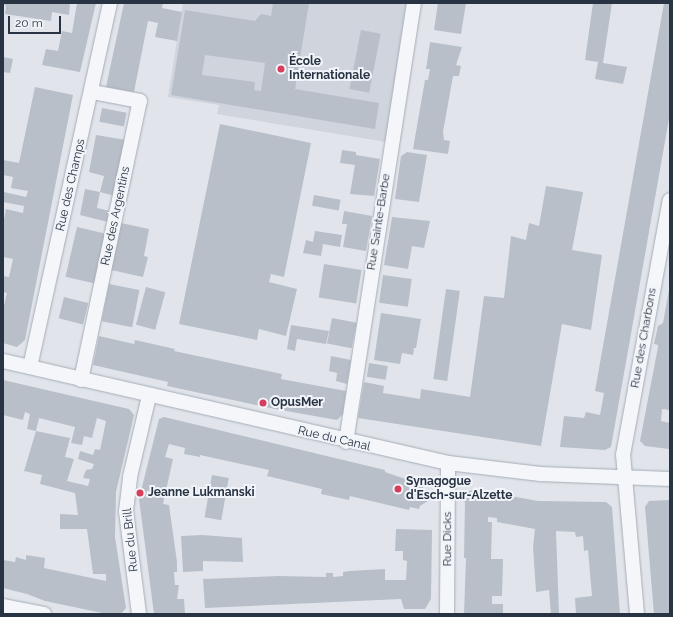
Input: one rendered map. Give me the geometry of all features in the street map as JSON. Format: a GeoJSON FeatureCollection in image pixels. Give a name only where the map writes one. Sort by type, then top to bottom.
{"type":"FeatureCollection","features":[{"type":"Feature","properties":{"kind":"street","name":"Rue des Champs"},"geometry":{"type":"LineString","coordinates":[[30,367],[92,92],[110,3]]}},
{"type":"Feature","properties":{"kind":"street","name":"Rue Sainte-Barbe"},"geometry":{"type":"LineString","coordinates":[[346,442],[414,3]]}},
{"type":"Feature","properties":{"kind":"street","name":"Rue des Argentins"},"geometry":{"type":"LineString","coordinates":[[81,380],[140,101],[92,92]]}},
{"type":"Feature","properties":{"kind":"street","name":"Rue des Charbons"},"geometry":{"type":"LineString","coordinates":[[637,614],[623,455],[670,200]]}},
{"type":"Feature","properties":{"kind":"street","name":"Rue du Canal"},"geometry":{"type":"LineString","coordinates":[[3,361],[346,442],[448,464],[540,474],[670,479]]}},
{"type":"Feature","properties":{"kind":"street","name":"Rue du Brill"},"geometry":{"type":"LineString","coordinates":[[139,614],[126,511],[130,477],[149,396]]}},
{"type":"Feature","properties":{"kind":"street","name":"Rue Dicks"},"geometry":{"type":"LineString","coordinates":[[447,614],[448,464]]}},
{"type":"Feature","properties":{"kind":"street"},"geometry":{"type":"LineString","coordinates":[[3,606],[44,614]]}},
{"type":"Feature","properties":{"kind":"shaded area"},"geometry":{"type":"Polygon","coordinates":[[[183,3],[414,3],[392,143],[217,114],[219,105],[168,97],[183,3]]]}},
{"type":"Feature","properties":{"kind":"building"},"geometry":{"type":"Polygon","coordinates":[[[3,3],[70,3],[69,15],[52,12],[51,21],[5,14],[6,6],[3,3]]]}},
{"type":"Feature","properties":{"kind":"building"},"geometry":{"type":"Polygon","coordinates":[[[77,3],[96,3],[80,72],[42,65],[46,49],[58,51],[62,31],[72,33],[77,3]]]}},
{"type":"Feature","properties":{"kind":"building"},"geometry":{"type":"Polygon","coordinates":[[[124,3],[163,3],[162,8],[182,12],[177,41],[155,37],[158,23],[148,21],[134,92],[106,87],[124,3]]]}},
{"type":"Feature","properties":{"kind":"building","name":"École Internationale"},"geometry":{"type":"Polygon","coordinates":[[[273,3],[309,3],[295,89],[379,103],[375,129],[171,95],[185,10],[255,21],[261,14],[271,16],[273,3]],[[205,55],[202,75],[255,82],[254,90],[261,91],[265,63],[205,55]]]}},
{"type":"Feature","properties":{"kind":"building"},"geometry":{"type":"Polygon","coordinates":[[[438,3],[466,3],[461,34],[434,30],[438,3]]]}},
{"type":"Feature","properties":{"kind":"building"},"geometry":{"type":"Polygon","coordinates":[[[593,3],[612,3],[603,63],[627,67],[623,84],[595,79],[598,62],[585,60],[593,3]]]}},
{"type":"Feature","properties":{"kind":"building"},"geometry":{"type":"Polygon","coordinates":[[[664,3],[670,3],[670,113],[611,447],[605,450],[560,447],[564,416],[584,418],[586,412],[600,415],[604,393],[595,391],[664,3]]]}},
{"type":"Feature","properties":{"kind":"building"},"geometry":{"type":"Polygon","coordinates":[[[361,30],[381,34],[369,93],[350,89],[361,30]]]}},
{"type":"Feature","properties":{"kind":"building"},"geometry":{"type":"Polygon","coordinates":[[[430,42],[462,47],[456,65],[461,66],[459,76],[453,76],[443,132],[444,140],[450,141],[448,154],[413,149],[425,80],[428,80],[430,69],[426,69],[430,42]]]}},
{"type":"Feature","properties":{"kind":"building"},"geometry":{"type":"Polygon","coordinates":[[[3,57],[13,59],[10,73],[3,72],[3,57]]]}},
{"type":"Feature","properties":{"kind":"building"},"geometry":{"type":"Polygon","coordinates":[[[35,87],[73,95],[25,340],[17,347],[3,343],[3,310],[7,293],[3,292],[3,276],[9,277],[13,259],[3,257],[3,225],[6,209],[23,213],[24,206],[3,202],[3,197],[4,192],[26,197],[28,191],[11,188],[13,177],[3,175],[3,160],[19,163],[35,87]]]}},
{"type":"Feature","properties":{"kind":"building"},"geometry":{"type":"Polygon","coordinates":[[[102,108],[127,113],[124,127],[99,122],[102,108]]]}},
{"type":"Feature","properties":{"kind":"building"},"geometry":{"type":"Polygon","coordinates":[[[220,124],[311,143],[284,277],[271,274],[269,282],[297,289],[286,336],[259,329],[257,340],[179,324],[220,124]]]}},
{"type":"Feature","properties":{"kind":"building"},"geometry":{"type":"Polygon","coordinates":[[[96,135],[126,140],[115,196],[100,192],[104,176],[89,172],[96,135]]]}},
{"type":"Feature","properties":{"kind":"building"},"geometry":{"type":"Polygon","coordinates":[[[342,150],[356,152],[356,155],[380,159],[374,196],[350,194],[355,165],[340,163],[342,150]]]}},
{"type":"Feature","properties":{"kind":"building"},"geometry":{"type":"Polygon","coordinates":[[[407,152],[427,155],[419,202],[395,199],[401,156],[407,152]]]}},
{"type":"Feature","properties":{"kind":"building"},"geometry":{"type":"Polygon","coordinates":[[[546,186],[583,192],[572,250],[602,255],[591,330],[562,324],[541,446],[358,418],[364,382],[384,386],[383,393],[420,399],[421,389],[470,397],[484,296],[504,298],[511,236],[526,240],[529,223],[539,226],[546,186]]]}},
{"type":"Feature","properties":{"kind":"building"},"geometry":{"type":"Polygon","coordinates":[[[85,189],[100,192],[97,208],[110,211],[108,222],[80,215],[85,189]]]}},
{"type":"Feature","properties":{"kind":"building"},"geometry":{"type":"Polygon","coordinates":[[[314,195],[341,200],[339,211],[312,206],[314,195]]]}},
{"type":"Feature","properties":{"kind":"building"},"geometry":{"type":"Polygon","coordinates":[[[344,211],[372,216],[366,251],[343,247],[347,224],[342,224],[344,211]]]}},
{"type":"Feature","properties":{"kind":"building"},"geometry":{"type":"Polygon","coordinates":[[[392,217],[430,221],[424,248],[412,246],[408,269],[384,265],[392,217]]]}},
{"type":"Feature","properties":{"kind":"building"},"geometry":{"type":"Polygon","coordinates":[[[121,223],[149,229],[144,256],[148,257],[143,277],[111,270],[121,223]]]}},
{"type":"Feature","properties":{"kind":"building"},"geometry":{"type":"Polygon","coordinates":[[[77,227],[107,234],[96,284],[66,277],[77,227]]]}},
{"type":"Feature","properties":{"kind":"building"},"geometry":{"type":"Polygon","coordinates":[[[315,231],[342,235],[340,247],[323,244],[321,256],[303,253],[306,240],[313,242],[315,231]]]}},
{"type":"Feature","properties":{"kind":"building"},"geometry":{"type":"Polygon","coordinates":[[[324,264],[362,270],[356,304],[319,298],[324,264]]]}},
{"type":"Feature","properties":{"kind":"building"},"geometry":{"type":"Polygon","coordinates":[[[383,275],[412,279],[408,307],[379,303],[383,275]]]}},
{"type":"Feature","properties":{"kind":"building"},"geometry":{"type":"Polygon","coordinates":[[[109,284],[139,290],[132,327],[102,321],[109,284]]]}},
{"type":"Feature","properties":{"kind":"building"},"geometry":{"type":"Polygon","coordinates":[[[146,287],[165,292],[155,330],[136,325],[146,287]]]}},
{"type":"Feature","properties":{"kind":"building"},"geometry":{"type":"Polygon","coordinates":[[[446,289],[460,291],[447,381],[433,379],[446,289]]]}},
{"type":"Feature","properties":{"kind":"building"},"geometry":{"type":"Polygon","coordinates":[[[669,290],[670,410],[662,409],[661,421],[670,423],[669,449],[645,446],[640,441],[658,347],[658,345],[654,344],[658,326],[663,323],[669,290]]]}},
{"type":"Feature","properties":{"kind":"building"},"geometry":{"type":"Polygon","coordinates":[[[64,297],[88,303],[83,324],[59,318],[64,297]]]}},
{"type":"Feature","properties":{"kind":"building"},"geometry":{"type":"Polygon","coordinates":[[[381,313],[421,319],[416,348],[414,348],[413,355],[402,353],[400,364],[374,360],[381,313]]]}},
{"type":"Feature","properties":{"kind":"building"},"geometry":{"type":"Polygon","coordinates":[[[332,318],[357,323],[352,348],[327,344],[332,318]]]}},
{"type":"Feature","properties":{"kind":"building"},"geometry":{"type":"Polygon","coordinates":[[[291,325],[329,331],[326,344],[297,339],[295,351],[287,349],[291,325]]]}},
{"type":"Feature","properties":{"kind":"building"},"geometry":{"type":"Polygon","coordinates":[[[99,336],[134,344],[135,340],[175,349],[174,351],[282,374],[281,379],[346,391],[343,414],[337,420],[275,409],[167,386],[168,382],[93,365],[99,336]]]}},
{"type":"Feature","properties":{"kind":"building"},"geometry":{"type":"Polygon","coordinates":[[[331,356],[351,360],[347,384],[336,381],[337,373],[329,371],[331,356]]]}},
{"type":"Feature","properties":{"kind":"building"},"geometry":{"type":"Polygon","coordinates":[[[369,363],[388,366],[386,380],[367,377],[369,363]]]}},
{"type":"Feature","properties":{"kind":"building"},"geometry":{"type":"Polygon","coordinates":[[[3,380],[129,409],[134,415],[116,492],[115,537],[126,608],[121,614],[107,614],[45,601],[27,594],[3,588],[3,560],[15,562],[16,557],[26,560],[26,555],[45,558],[44,568],[106,581],[106,574],[93,574],[87,529],[60,529],[60,514],[78,515],[75,493],[40,484],[42,475],[24,471],[36,431],[27,429],[30,414],[25,412],[23,420],[3,415],[3,380]],[[39,418],[36,431],[70,438],[65,457],[74,459],[67,481],[88,486],[90,479],[83,478],[86,470],[92,469],[94,464],[78,459],[80,451],[93,455],[95,449],[100,450],[106,421],[97,418],[92,438],[84,436],[82,445],[71,443],[75,427],[39,418]]]}},
{"type":"Feature","properties":{"kind":"building"},"geometry":{"type":"Polygon","coordinates":[[[164,417],[385,470],[385,472],[423,485],[423,488],[428,492],[428,501],[420,506],[419,509],[410,507],[409,510],[350,496],[349,500],[321,494],[322,489],[267,476],[269,470],[200,455],[200,457],[184,454],[185,448],[169,444],[165,457],[173,459],[163,504],[169,505],[177,562],[177,572],[174,572],[175,585],[179,585],[177,599],[184,599],[185,614],[154,614],[139,499],[159,419],[164,417]]]}},
{"type":"Feature","properties":{"kind":"building"},"geometry":{"type":"Polygon","coordinates":[[[212,475],[229,478],[221,520],[205,517],[212,475]]]}},
{"type":"Feature","properties":{"kind":"building"},"geometry":{"type":"Polygon","coordinates":[[[478,490],[538,501],[606,502],[612,507],[620,614],[576,614],[575,598],[592,596],[588,550],[584,551],[583,536],[576,537],[575,532],[556,531],[559,614],[551,614],[549,590],[536,592],[533,547],[535,529],[497,522],[497,518],[488,517],[488,522],[492,522],[491,559],[503,559],[502,596],[492,596],[492,604],[503,604],[503,614],[464,614],[466,558],[464,558],[465,502],[463,501],[468,491],[478,490]]]}},
{"type":"Feature","properties":{"kind":"building"},"geometry":{"type":"Polygon","coordinates":[[[670,500],[670,614],[654,614],[645,507],[649,501],[670,500]]]}},
{"type":"Feature","properties":{"kind":"building"},"geometry":{"type":"Polygon","coordinates":[[[396,529],[432,530],[431,599],[425,609],[404,609],[401,599],[205,608],[203,579],[278,576],[326,577],[326,573],[333,573],[333,577],[343,576],[343,572],[349,571],[385,569],[385,580],[406,580],[407,561],[403,560],[403,551],[395,551],[396,529]]]}},
{"type":"Feature","properties":{"kind":"building"},"geometry":{"type":"Polygon","coordinates":[[[202,535],[242,538],[243,562],[203,561],[203,571],[183,572],[181,536],[202,535]]]}},
{"type":"Feature","properties":{"kind":"place","name":"École Internationale"},"geometry":{"type":"Point","coordinates":[281,69]}},
{"type":"Feature","properties":{"kind":"place","name":"OpusMer"},"geometry":{"type":"Point","coordinates":[263,403]}},
{"type":"Feature","properties":{"kind":"place","name":"Synagogue d'Esch-sur-Alzette"},"geometry":{"type":"Point","coordinates":[398,489]}},
{"type":"Feature","properties":{"kind":"place","name":"Jeanne Lukmanski"},"geometry":{"type":"Point","coordinates":[140,493]}}]}
